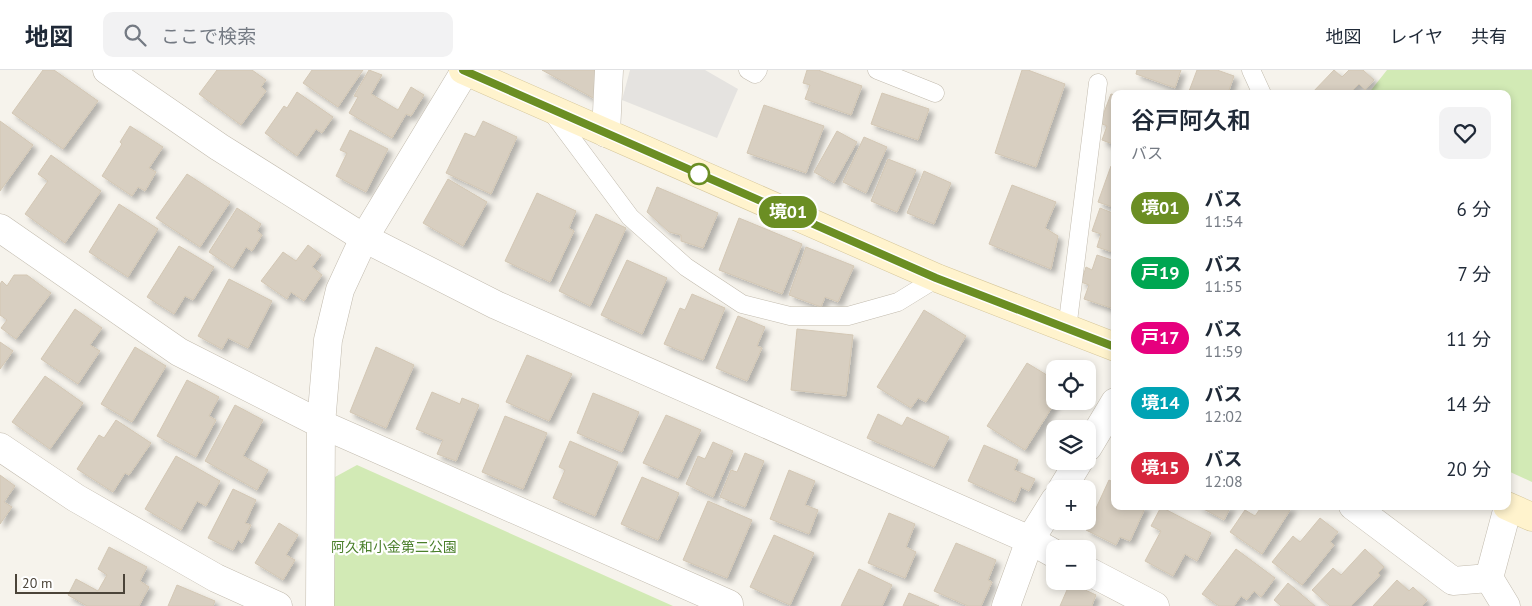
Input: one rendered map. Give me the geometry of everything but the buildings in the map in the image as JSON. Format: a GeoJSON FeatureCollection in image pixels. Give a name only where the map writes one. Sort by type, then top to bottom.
{"type":"FeatureCollection","features":[{"type":"Feature","properties":{"kind":"main road"},"geometry":{"type":"LineString","coordinates":[[464,70],[936,278],[1111,346]]}},
{"type":"Feature","properties":{"kind":"street"},"geometry":{"type":"LineString","coordinates":[[107,70],[219,147],[364,238],[496,305],[1030,540],[1046,549]]}},
{"type":"Feature","properties":{"kind":"street"},"geometry":{"type":"LineString","coordinates":[[320,606],[321,424],[328,340],[340,290],[364,238],[464,70]]}},
{"type":"Feature","properties":{"kind":"street"},"geometry":{"type":"LineString","coordinates":[[606,133],[609,70]]}},
{"type":"Feature","properties":{"kind":"street"},"geometry":{"type":"LineString","coordinates":[[0,229],[179,352],[321,424],[729,604],[728,606]]}},
{"type":"Feature","properties":{"kind":"street"},"geometry":{"type":"LineString","coordinates":[[1096,434],[1111,409]]}},
{"type":"Feature","properties":{"kind":"street"},"geometry":{"type":"LineString","coordinates":[[0,447],[84,503],[216,578],[278,606]]}},
{"type":"Feature","properties":{"kind":"street"},"geometry":{"type":"LineString","coordinates":[[1358,510],[1453,581],[1489,578]]}},
{"type":"Feature","properties":{"kind":"street"},"geometry":{"type":"LineString","coordinates":[[1489,578],[1516,510]]}},
{"type":"Feature","properties":{"kind":"street"},"geometry":{"type":"LineString","coordinates":[[1006,606],[1030,540],[1046,514]]}},
{"type":"Feature","properties":{"kind":"street"},"geometry":{"type":"LineString","coordinates":[[1096,575],[1155,606]]}},
{"type":"Feature","properties":{"kind":"street"},"geometry":{"type":"LineString","coordinates":[[1489,578],[1506,606]]}},
{"type":"Feature","properties":{"kind":"lane"},"geometry":{"type":"LineString","coordinates":[[748,70],[755,74],[758,70]]}},
{"type":"Feature","properties":{"kind":"lane"},"geometry":{"type":"LineString","coordinates":[[877,70],[935,93]]}},
{"type":"Feature","properties":{"kind":"lane"},"geometry":{"type":"LineString","coordinates":[[1251,70],[1260,90]]}},
{"type":"Feature","properties":{"kind":"lane"},"geometry":{"type":"LineString","coordinates":[[1067,329],[1098,83]]}},
{"type":"Feature","properties":{"kind":"lane"},"geometry":{"type":"LineString","coordinates":[[549,108],[630,217],[686,267],[742,304],[790,316],[848,316],[898,302],[936,278]]}},
{"type":"Feature","properties":{"kind":"green space"},"geometry":{"type":"Polygon","coordinates":[[[1387,70],[1532,70],[1532,482],[1511,472],[1511,90],[1371,90],[1387,70]]]}},
{"type":"Feature","properties":{"kind":"green space","name":"阿久和小金第二公園"},"geometry":{"type":"Polygon","coordinates":[[[357,465],[673,606],[334,606],[335,477],[357,465]]]}},
{"type":"Feature","properties":{"kind":"shaded area"},"geometry":{"type":"Polygon","coordinates":[[[630,70],[705,70],[738,89],[717,138],[622,100],[630,70]]]}},
{"type":"Feature","properties":{"kind":"bus line","name":"境01"},"geometry":{"type":"LineString","coordinates":[[463,70],[936,278],[1111,345]]}}]}
